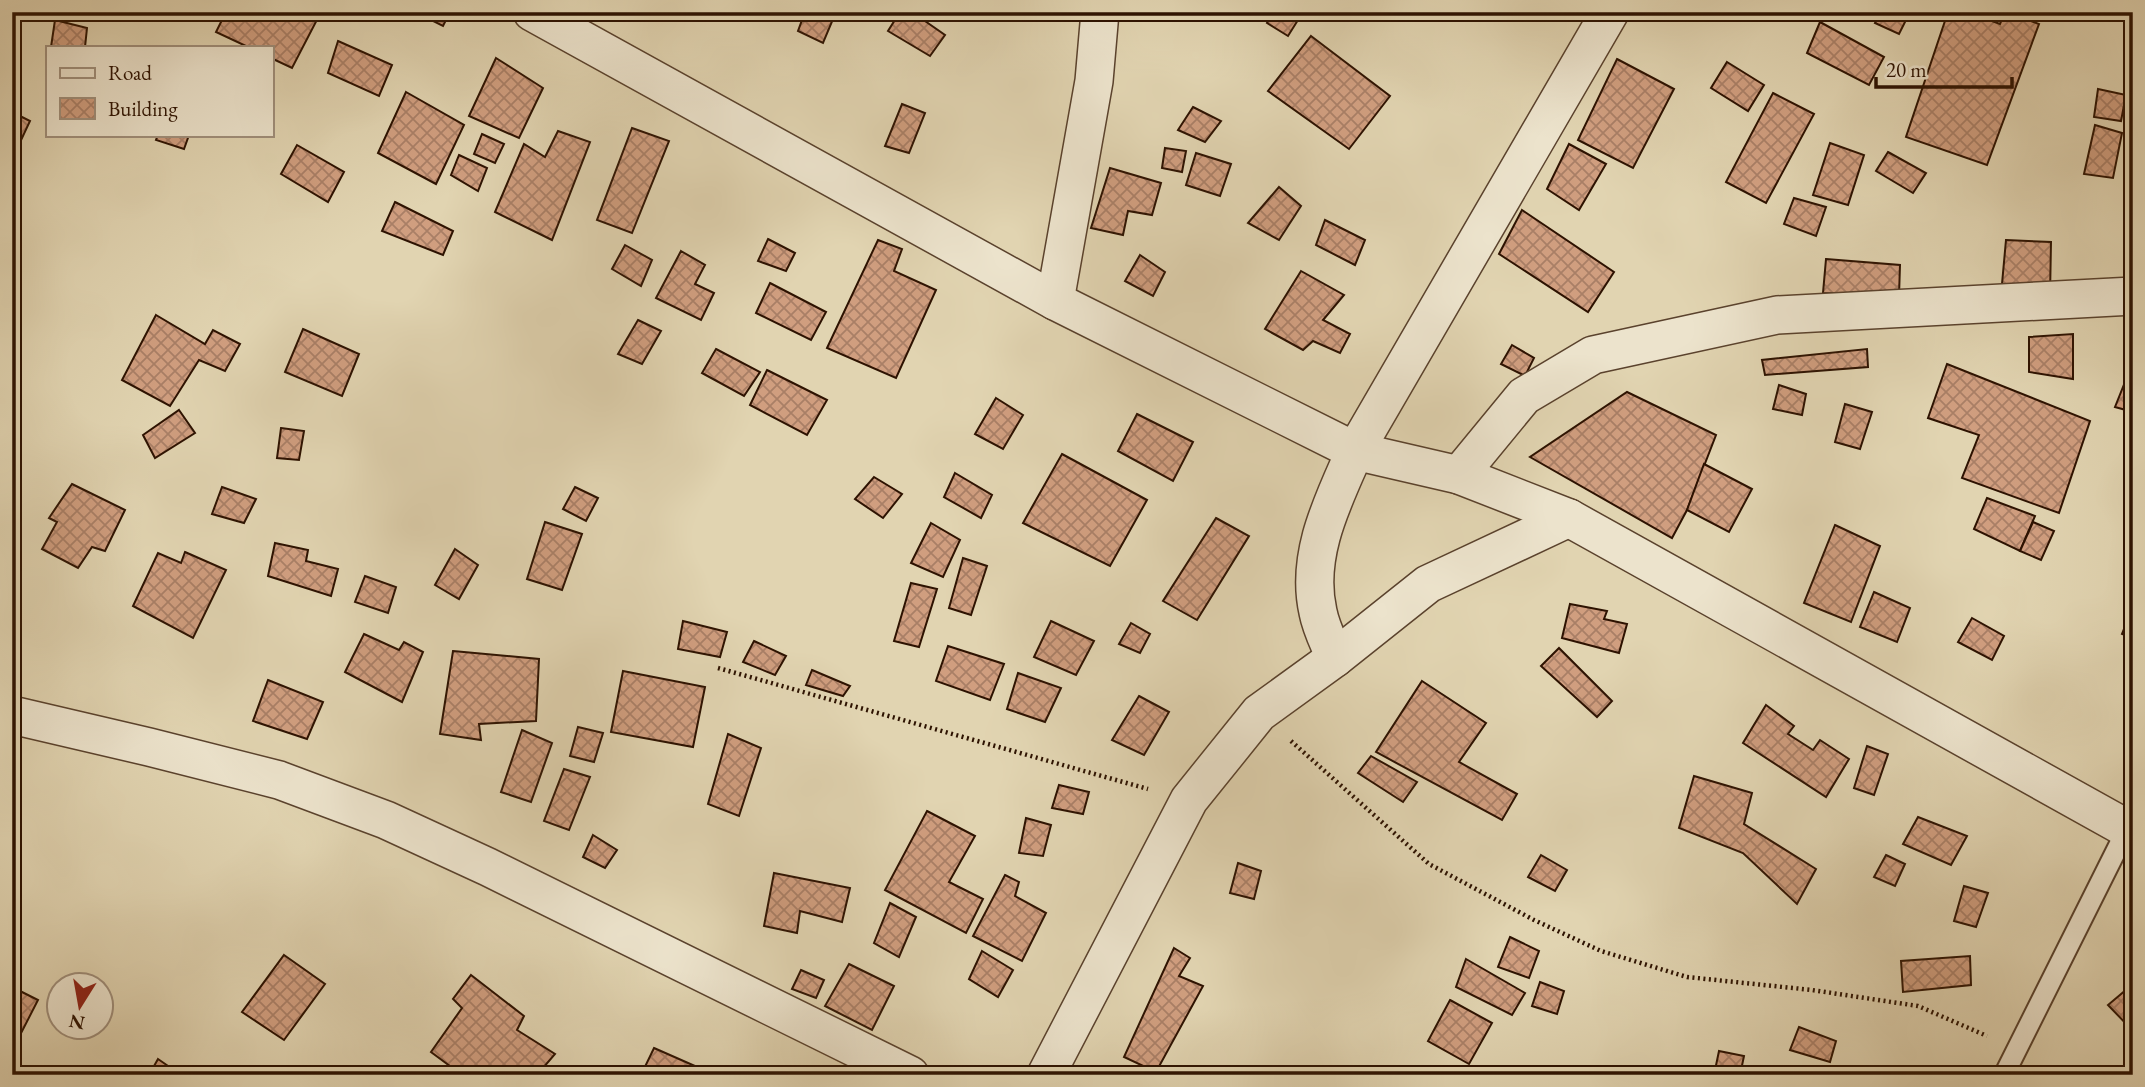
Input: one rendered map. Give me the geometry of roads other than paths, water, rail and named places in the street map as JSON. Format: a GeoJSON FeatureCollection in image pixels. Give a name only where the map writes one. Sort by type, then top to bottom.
{"type":"FeatureCollection","features":[{"type":"Feature","properties":{"kind":"street"},"geometry":{"type":"LineString","coordinates":[[532,12],[1055,301],[1356,451],[1459,475],[1569,518],[2131,826]]}},
{"type":"Feature","properties":{"kind":"street"},"geometry":{"type":"LineString","coordinates":[[1055,301],[1094,81],[1100,12]]}},
{"type":"Feature","properties":{"kind":"street"},"geometry":{"type":"LineString","coordinates":[[1335,658],[1318,614],[1314,590],[1317,553],[1328,515],[1356,451],[1610,12]]}},
{"type":"Feature","properties":{"kind":"street"},"geometry":{"type":"LineString","coordinates":[[1459,475],[1524,396],[1593,355],[1777,315],[2133,296]]}},
{"type":"Feature","properties":{"kind":"street"},"geometry":{"type":"LineString","coordinates":[[1046,1075],[1189,800],[1259,713],[1335,658],[1428,584],[1569,518]]}},
{"type":"Feature","properties":{"kind":"street"},"geometry":{"type":"LineString","coordinates":[[12,715],[279,780],[386,820],[488,867],[910,1075]]}},
{"type":"Feature","properties":{"kind":"lane"},"geometry":{"type":"LineString","coordinates":[[2004,1075],[2131,826]]}}]}
